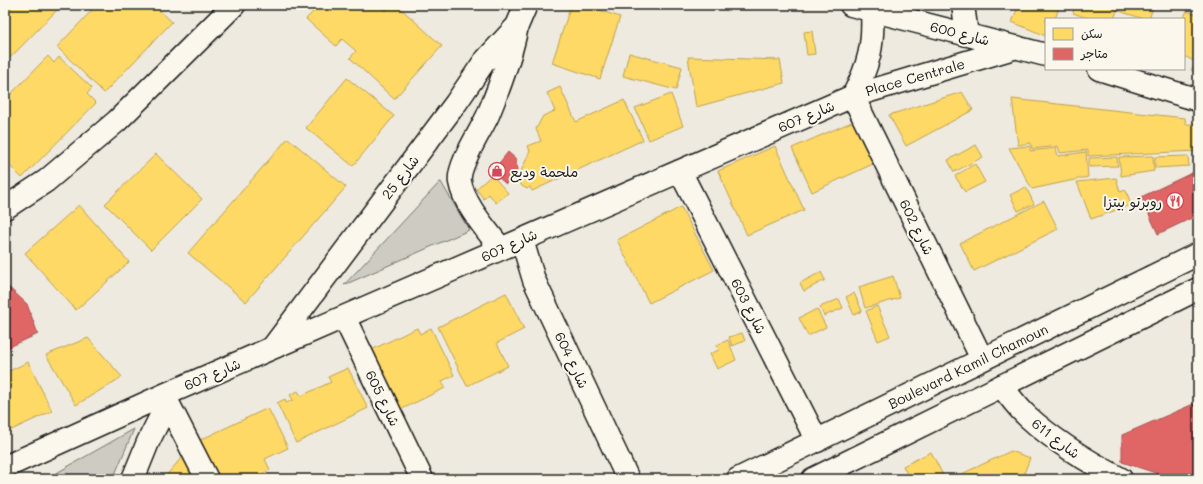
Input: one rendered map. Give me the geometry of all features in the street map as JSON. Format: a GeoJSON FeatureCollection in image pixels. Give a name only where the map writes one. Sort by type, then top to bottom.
{"type":"FeatureCollection","features":[{"type":"Feature","properties":{"kind":"street"},"geometry":{"type":"LineString","coordinates":[[5,208],[46,180],[117,121],[234,5]]}},
{"type":"Feature","properties":{"kind":"street","name":"شارع 25"},"geometry":{"type":"LineString","coordinates":[[272,349],[456,103],[484,62],[517,26],[526,5]]}},
{"type":"Feature","properties":{"kind":"street","name":"شارع 600"},"geometry":{"type":"LineString","coordinates":[[851,5],[1045,55]]}},
{"type":"Feature","properties":{"kind":"street"},"geometry":{"type":"LineString","coordinates":[[963,5],[967,35]]}},
{"type":"Feature","properties":{"kind":"street","name":"Place Centrale"},"geometry":{"type":"LineString","coordinates":[[853,96],[862,78],[872,45],[872,10]]}},
{"type":"Feature","properties":{"kind":"street"},"geometry":{"type":"LineString","coordinates":[[501,249],[471,206],[464,194],[460,180],[462,167],[487,116],[506,69],[513,47],[517,26]]}},
{"type":"Feature","properties":{"kind":"street","name":"Place Centrale"},"geometry":{"type":"LineString","coordinates":[[853,96],[1017,47]]}},
{"type":"Feature","properties":{"kind":"street"},"geometry":{"type":"LineString","coordinates":[[1102,70],[1198,100]]}},
{"type":"Feature","properties":{"kind":"street","name":"شارع 607"},"geometry":{"type":"LineString","coordinates":[[5,467],[166,399],[344,317],[853,96]]}},
{"type":"Feature","properties":{"kind":"street","name":"شارع 602"},"geometry":{"type":"LineString","coordinates":[[853,96],[982,359]]}},
{"type":"Feature","properties":{"kind":"street","name":"شارع 603"},"geometry":{"type":"LineString","coordinates":[[680,171],[818,440]]}},
{"type":"Feature","properties":{"kind":"street","name":"شارع 604"},"geometry":{"type":"LineString","coordinates":[[522,240],[534,280],[628,479]]}},
{"type":"Feature","properties":{"kind":"street","name":"Boulevard Kamil Chamoun"},"geometry":{"type":"LineString","coordinates":[[738,479],[1198,254]]}},
{"type":"Feature","properties":{"kind":"street"},"geometry":{"type":"LineString","coordinates":[[813,479],[834,474],[1001,386],[1198,289]]}},
{"type":"Feature","properties":{"kind":"street","name":"شارع 605"},"geometry":{"type":"LineString","coordinates":[[344,317],[422,479]]}},
{"type":"Feature","properties":{"kind":"street","name":"شارع 611"},"geometry":{"type":"LineString","coordinates":[[1001,386],[1026,415],[1062,444],[1094,465],[1121,479]]}},
{"type":"Feature","properties":{"kind":"street"},"geometry":{"type":"LineString","coordinates":[[133,479],[166,399]]}},
{"type":"Feature","properties":{"kind":"street"},"geometry":{"type":"LineString","coordinates":[[166,399],[208,479]]}},
{"type":"Feature","properties":{"kind":"shaded area"},"geometry":{"type":"Polygon","coordinates":[[[440,182],[469,230],[344,285],[440,182]]]}},
{"type":"Feature","properties":{"kind":"shaded area"},"geometry":{"type":"Polygon","coordinates":[[[134,429],[113,479],[46,479],[134,429]]]}},
{"type":"Feature","properties":{"kind":"building: سكن"},"geometry":{"type":"Polygon","coordinates":[[[5,5],[62,5],[5,63],[5,5]]]}},
{"type":"Feature","properties":{"kind":"building: سكن"},"geometry":{"type":"Polygon","coordinates":[[[97,5],[154,5],[172,22],[104,93],[57,47],[97,5]]]}},
{"type":"Feature","properties":{"kind":"building: سكن"},"geometry":{"type":"Polygon","coordinates":[[[306,5],[379,5],[385,11],[391,5],[397,5],[442,46],[394,99],[350,58],[356,51],[342,39],[336,46],[306,19],[313,12],[306,5]]]}},
{"type":"Feature","properties":{"kind":"building: سكن"},"geometry":{"type":"Polygon","coordinates":[[[571,5],[584,5],[620,17],[600,79],[552,63],[571,5]]]}},
{"type":"Feature","properties":{"kind":"building: سكن"},"geometry":{"type":"Polygon","coordinates":[[[988,5],[1008,5],[1006,9],[988,5]]]}},
{"type":"Feature","properties":{"kind":"building: سكن"},"geometry":{"type":"Polygon","coordinates":[[[1019,5],[1060,5],[1055,18],[1045,18],[1045,36],[1012,22],[1019,5]]]}},
{"type":"Feature","properties":{"kind":"building: سكن"},"geometry":{"type":"Polygon","coordinates":[[[1075,5],[1119,5],[1114,18],[1087,18],[1073,13],[1075,5]]]}},
{"type":"Feature","properties":{"kind":"building: سكن"},"geometry":{"type":"Polygon","coordinates":[[[1121,5],[1154,5],[1149,18],[1141,18],[1119,11],[1121,5]]]}},
{"type":"Feature","properties":{"kind":"building: سكن"},"geometry":{"type":"Polygon","coordinates":[[[1187,11],[1198,15],[1198,73],[1191,70],[1196,62],[1185,56],[1185,18],[1184,18],[1187,11]]]}},
{"type":"Feature","properties":{"kind":"building: سكن"},"geometry":{"type":"Polygon","coordinates":[[[812,31],[815,54],[807,55],[804,32],[812,31]]]}},
{"type":"Feature","properties":{"kind":"building: سكن"},"geometry":{"type":"Polygon","coordinates":[[[629,53],[682,67],[676,90],[623,76],[629,53]]]}},
{"type":"Feature","properties":{"kind":"building: سكن"},"geometry":{"type":"Polygon","coordinates":[[[48,56],[54,63],[59,57],[92,88],[87,94],[96,103],[22,178],[5,161],[5,100],[48,56]]]}},
{"type":"Feature","properties":{"kind":"building: سكن"},"geometry":{"type":"Polygon","coordinates":[[[688,57],[780,60],[784,83],[696,107],[688,57]]]}},
{"type":"Feature","properties":{"kind":"building: سكن"},"geometry":{"type":"Polygon","coordinates":[[[347,78],[394,116],[353,166],[306,128],[347,78]]]}},
{"type":"Feature","properties":{"kind":"building: سكن"},"geometry":{"type":"Polygon","coordinates":[[[560,87],[576,122],[624,100],[643,140],[532,191],[530,187],[527,189],[517,180],[530,151],[528,146],[541,141],[536,129],[543,116],[555,111],[547,93],[560,87]]]}},
{"type":"Feature","properties":{"kind":"building: سكن"},"geometry":{"type":"Polygon","coordinates":[[[962,92],[973,110],[906,146],[889,115],[962,92]]]}},
{"type":"Feature","properties":{"kind":"building: سكن"},"geometry":{"type":"Polygon","coordinates":[[[671,94],[683,126],[649,140],[635,108],[671,94]]]}},
{"type":"Feature","properties":{"kind":"building: سكن"},"geometry":{"type":"Polygon","coordinates":[[[1012,99],[1185,118],[1186,124],[1198,124],[1198,151],[1088,156],[1088,150],[1060,153],[1058,146],[1032,149],[1031,143],[1018,145],[1012,99]]]}},
{"type":"Feature","properties":{"kind":"building: سكن"},"geometry":{"type":"Polygon","coordinates":[[[854,121],[873,164],[812,192],[792,148],[854,121]]]}},
{"type":"Feature","properties":{"kind":"building: سكن"},"geometry":{"type":"Polygon","coordinates":[[[288,138],[346,187],[246,302],[188,253],[288,138]]]}},
{"type":"Feature","properties":{"kind":"building: سكن"},"geometry":{"type":"Polygon","coordinates":[[[976,145],[983,157],[954,172],[948,160],[976,145]]]}},
{"type":"Feature","properties":{"kind":"building: سكن"},"geometry":{"type":"Polygon","coordinates":[[[775,146],[804,210],[747,235],[718,171],[775,146]]]}},
{"type":"Feature","properties":{"kind":"building: سكن"},"geometry":{"type":"Polygon","coordinates":[[[1030,146],[1030,151],[1056,148],[1058,156],[1086,152],[1088,177],[1032,189],[1009,148],[1030,146]]]}},
{"type":"Feature","properties":{"kind":"building: سكن"},"geometry":{"type":"Polygon","coordinates":[[[156,154],[202,199],[151,250],[105,204],[156,154]]]}},
{"type":"Feature","properties":{"kind":"building: سكن"},"geometry":{"type":"Polygon","coordinates":[[[1153,156],[1154,171],[1121,176],[1119,157],[1153,156]]]}},
{"type":"Feature","properties":{"kind":"building: سكن"},"geometry":{"type":"Polygon","coordinates":[[[1188,156],[1189,166],[1155,168],[1155,157],[1188,156]]]}},
{"type":"Feature","properties":{"kind":"building: سكن"},"geometry":{"type":"Polygon","coordinates":[[[1117,157],[1118,166],[1089,167],[1089,158],[1117,157]]]}},
{"type":"Feature","properties":{"kind":"building: سكن"},"geometry":{"type":"Polygon","coordinates":[[[975,164],[985,182],[965,192],[955,176],[975,164]]]}},
{"type":"Feature","properties":{"kind":"building: سكن"},"geometry":{"type":"Polygon","coordinates":[[[492,175],[508,193],[496,203],[489,194],[484,199],[476,189],[492,175]]]}},
{"type":"Feature","properties":{"kind":"building: سكن"},"geometry":{"type":"Polygon","coordinates":[[[1116,178],[1120,192],[1126,190],[1131,205],[1091,219],[1077,182],[1116,178]]]}},
{"type":"Feature","properties":{"kind":"building: سكن"},"geometry":{"type":"Polygon","coordinates":[[[1026,187],[1034,204],[1018,211],[1010,195],[1026,187]]]}},
{"type":"Feature","properties":{"kind":"building: سكن"},"geometry":{"type":"Polygon","coordinates":[[[1044,201],[1058,229],[974,271],[960,243],[1044,201]]]}},
{"type":"Feature","properties":{"kind":"building: سكن"},"geometry":{"type":"Polygon","coordinates":[[[79,205],[129,262],[76,310],[25,253],[79,205]]]}},
{"type":"Feature","properties":{"kind":"building: سكن"},"geometry":{"type":"Polygon","coordinates":[[[681,207],[714,270],[649,303],[617,240],[681,207]]]}},
{"type":"Feature","properties":{"kind":"building: سكن"},"geometry":{"type":"Polygon","coordinates":[[[821,272],[825,280],[804,291],[800,283],[821,272]]]}},
{"type":"Feature","properties":{"kind":"building: سكن"},"geometry":{"type":"Polygon","coordinates":[[[893,276],[900,298],[865,308],[859,287],[893,276]]]}},
{"type":"Feature","properties":{"kind":"building: سكن"},"geometry":{"type":"Polygon","coordinates":[[[506,293],[524,329],[497,343],[508,366],[467,386],[438,327],[506,293]]]}},
{"type":"Feature","properties":{"kind":"building: سكن"},"geometry":{"type":"Polygon","coordinates":[[[854,293],[862,311],[854,315],[846,297],[854,293]]]}},
{"type":"Feature","properties":{"kind":"building: سكن"},"geometry":{"type":"Polygon","coordinates":[[[839,299],[843,308],[824,316],[820,307],[839,299]]]}},
{"type":"Feature","properties":{"kind":"building: سكن"},"geometry":{"type":"Polygon","coordinates":[[[877,306],[890,336],[878,341],[866,311],[877,306]]]}},
{"type":"Feature","properties":{"kind":"building: سكن"},"geometry":{"type":"Polygon","coordinates":[[[817,309],[826,327],[808,336],[799,318],[817,309]]]}},
{"type":"Feature","properties":{"kind":"building: سكن"},"geometry":{"type":"Polygon","coordinates":[[[417,328],[420,334],[431,328],[454,375],[442,381],[445,388],[396,412],[367,352],[417,328]]]}},
{"type":"Feature","properties":{"kind":"building: سكن"},"geometry":{"type":"Polygon","coordinates":[[[742,333],[745,341],[732,346],[729,337],[742,333]]]}},
{"type":"Feature","properties":{"kind":"building: سكن"},"geometry":{"type":"Polygon","coordinates":[[[88,338],[122,377],[76,405],[46,355],[88,338]]]}},
{"type":"Feature","properties":{"kind":"building: سكن"},"geometry":{"type":"Polygon","coordinates":[[[728,340],[736,360],[717,369],[710,354],[719,350],[717,345],[728,340]]]}},
{"type":"Feature","properties":{"kind":"building: سكن"},"geometry":{"type":"Polygon","coordinates":[[[28,362],[52,411],[5,433],[5,373],[28,362]]]}},
{"type":"Feature","properties":{"kind":"building: سكن"},"geometry":{"type":"Polygon","coordinates":[[[348,368],[368,408],[296,443],[277,403],[285,399],[286,403],[293,400],[290,395],[298,391],[301,396],[331,382],[328,377],[348,368]]]}},
{"type":"Feature","properties":{"kind":"building: سكن"},"geometry":{"type":"Polygon","coordinates":[[[268,408],[288,448],[265,459],[270,470],[251,479],[218,479],[200,440],[268,408]]]}},
{"type":"Feature","properties":{"kind":"building: سكن"},"geometry":{"type":"Polygon","coordinates":[[[1011,451],[1030,458],[1022,479],[951,479],[1011,451]]]}},
{"type":"Feature","properties":{"kind":"building: سكن"},"geometry":{"type":"Polygon","coordinates":[[[931,452],[945,479],[897,479],[907,474],[903,466],[931,452]]]}},
{"type":"Feature","properties":{"kind":"building: سكن"},"geometry":{"type":"Polygon","coordinates":[[[184,455],[194,479],[163,479],[184,455]]]}},
{"type":"Feature","properties":{"kind":"building: متاجر"},"geometry":{"type":"Polygon","coordinates":[[[508,152],[516,159],[517,170],[506,184],[492,172],[508,152]]]}},
{"type":"Feature","properties":{"kind":"building: متاجر"},"geometry":{"type":"Polygon","coordinates":[[[1198,170],[1198,215],[1158,234],[1141,197],[1198,170]]]}},
{"type":"Feature","properties":{"kind":"building: متاجر"},"geometry":{"type":"Polygon","coordinates":[[[5,284],[27,304],[38,334],[5,349],[5,284]]]}},
{"type":"Feature","properties":{"kind":"building: متاجر"},"geometry":{"type":"Polygon","coordinates":[[[1198,402],[1198,479],[1174,479],[1122,462],[1122,435],[1198,402]]]}},
{"type":"Feature","properties":{"kind":"place","name":"ملحمة وديع"},"geometry":{"type":"Point","coordinates":[497,171]}},
{"type":"Feature","properties":{"kind":"place","name":"روبرتو بيتزا"},"geometry":{"type":"Point","coordinates":[1175,201]}}]}
